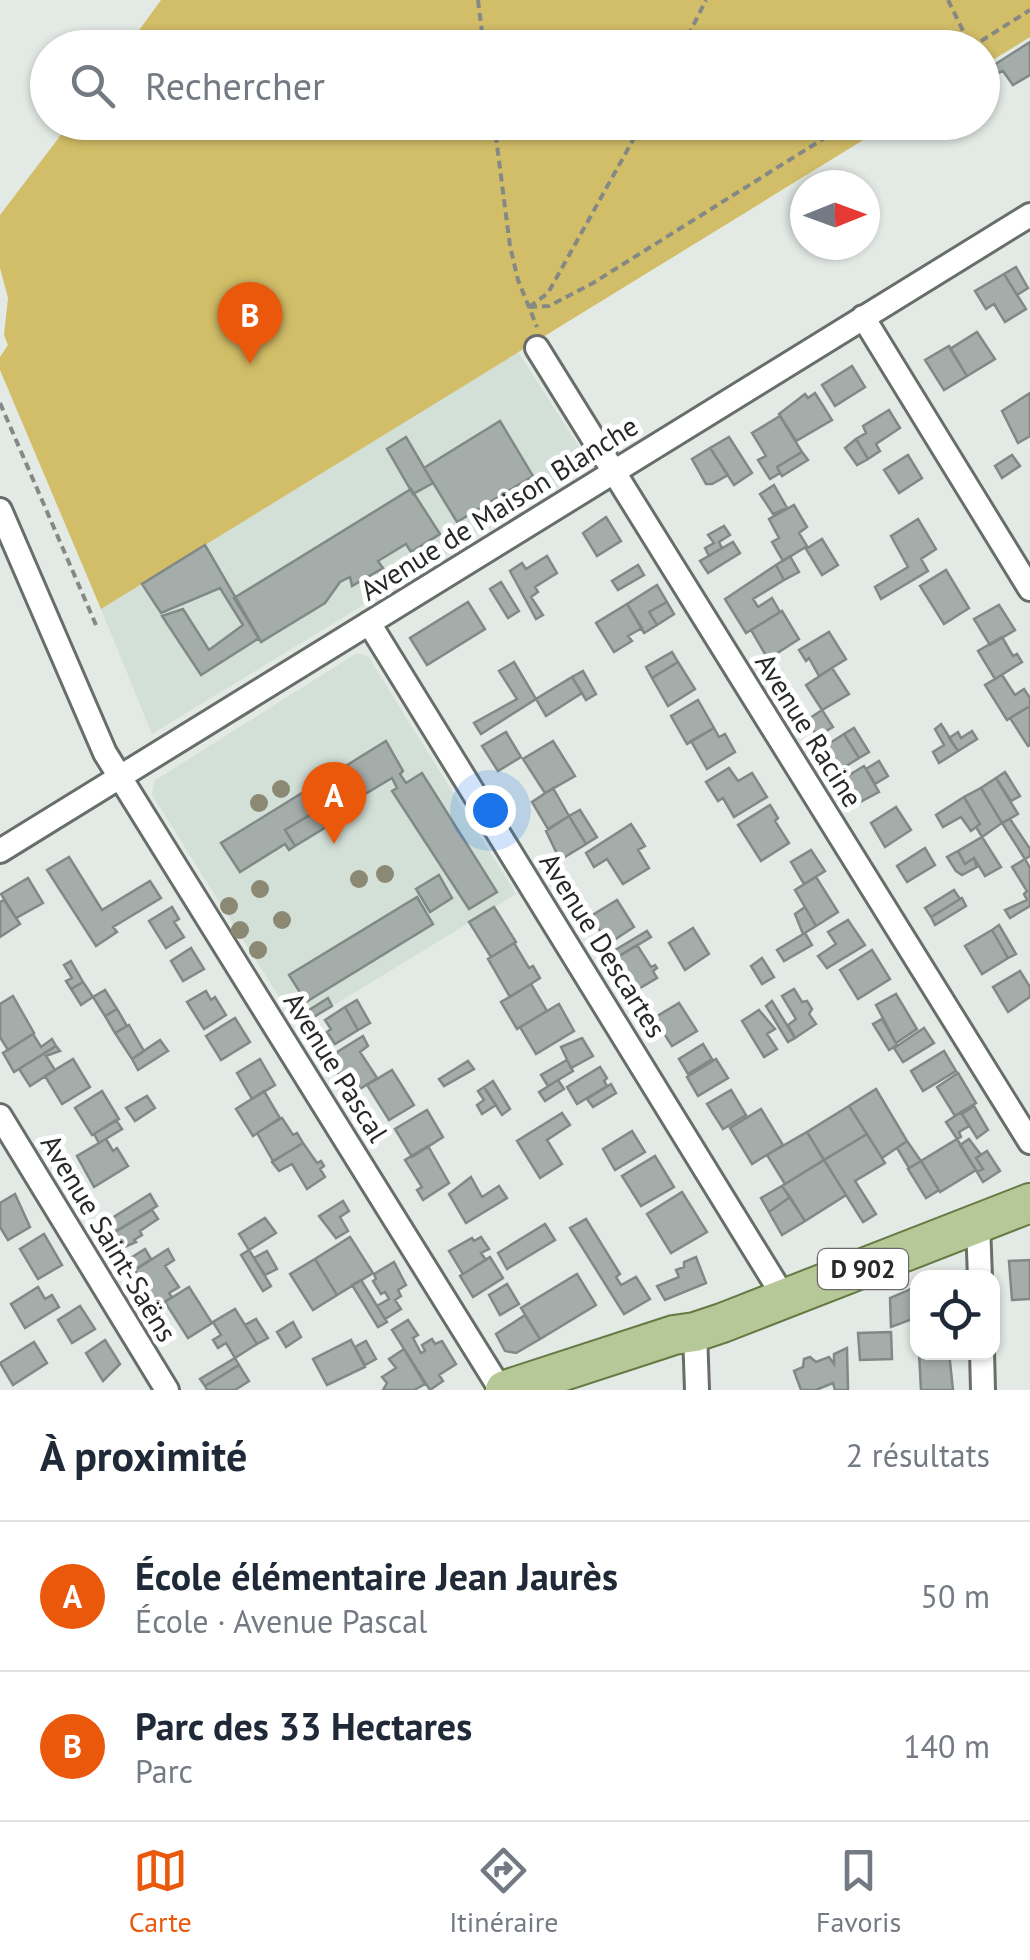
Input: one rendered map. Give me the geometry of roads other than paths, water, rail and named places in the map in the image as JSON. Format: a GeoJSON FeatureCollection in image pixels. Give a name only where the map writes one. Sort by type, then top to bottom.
{"type":"FeatureCollection","features":[{"type":"Feature","properties":{"kind":"main road","name":"D 902"},"geometry":{"type":"LineString","coordinates":[[503,1390],[674,1335],[696,1332],[1030,1203]]}},
{"type":"Feature","properties":{"kind":"main road","name":"D 902"},"geometry":{"type":"LineString","coordinates":[[555,1390],[674,1347],[696,1332]]}},
{"type":"Feature","properties":{"kind":"street","name":"Avenue de Maison Blanche"},"geometry":{"type":"LineString","coordinates":[[0,851],[1030,214]]}},
{"type":"Feature","properties":{"kind":"street"},"geometry":{"type":"LineString","coordinates":[[863,317],[1030,588]]}},
{"type":"Feature","properties":{"kind":"street","name":"Avenue Racine"},"geometry":{"type":"LineString","coordinates":[[537,348],[1030,1142]]}},
{"type":"Feature","properties":{"kind":"street","name":"Avenue Pascal"},"geometry":{"type":"LineString","coordinates":[[0,510],[105,752],[503,1390]]}},
{"type":"Feature","properties":{"kind":"street","name":"Avenue Descartes"},"geometry":{"type":"LineString","coordinates":[[369,623],[785,1299]]}},
{"type":"Feature","properties":{"kind":"street","name":"Avenue Saint-Saëns"},"geometry":{"type":"LineString","coordinates":[[0,1116],[167,1390]]}},
{"type":"Feature","properties":{"kind":"street"},"geometry":{"type":"LineString","coordinates":[[978,1224],[980,1270]]}},
{"type":"Feature","properties":{"kind":"street"},"geometry":{"type":"LineString","coordinates":[[696,1332],[697,1390]]}},
{"type":"Feature","properties":{"kind":"street"},"geometry":{"type":"LineString","coordinates":[[982,1360],[983,1390]]}},
{"type":"Feature","properties":{"kind":"place","name":"Parc des 33 Hectares"},"geometry":{"type":"Point","coordinates":[250,364]}},
{"type":"Feature","properties":{"kind":"place","name":"École élémentaire Jean Jaurès"},"geometry":{"type":"Point","coordinates":[334,844]}}]}
